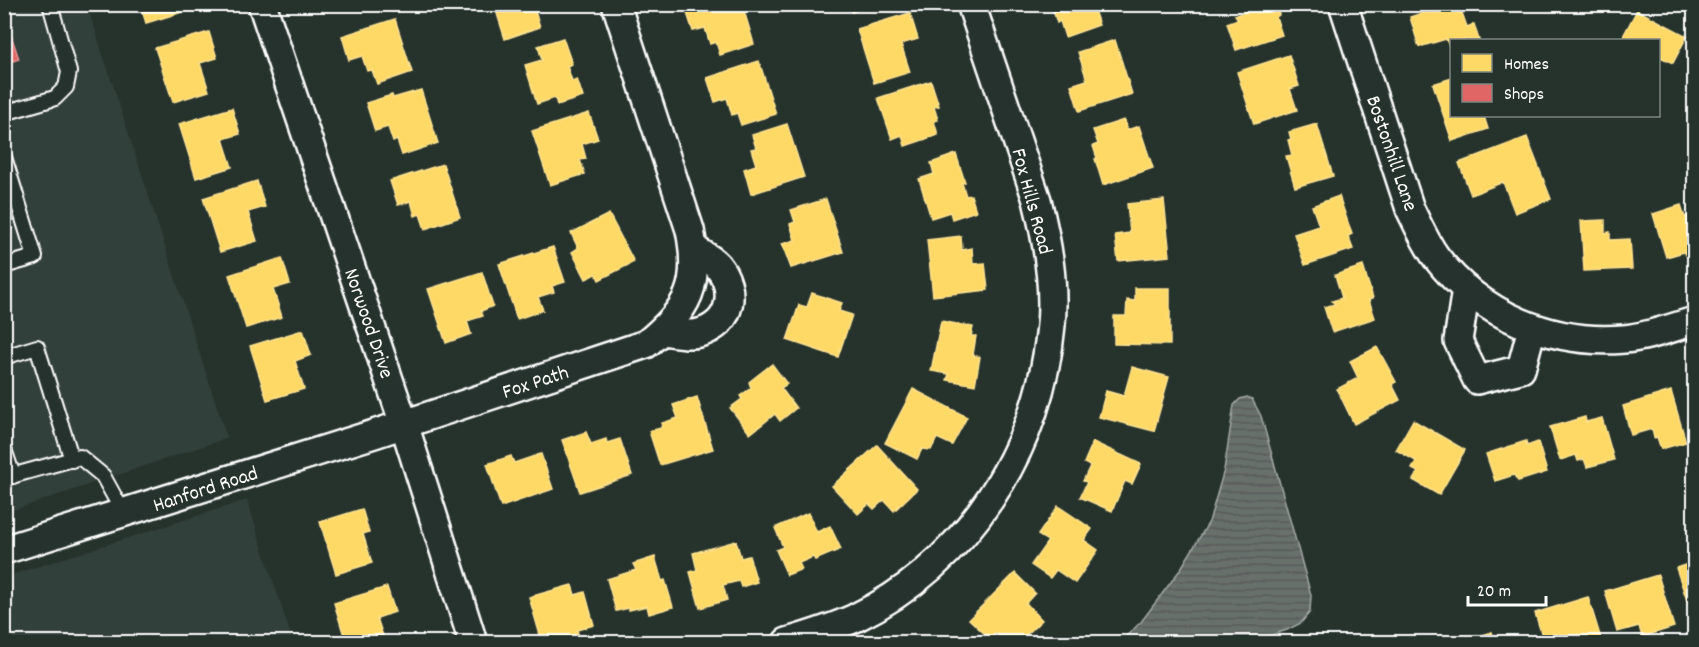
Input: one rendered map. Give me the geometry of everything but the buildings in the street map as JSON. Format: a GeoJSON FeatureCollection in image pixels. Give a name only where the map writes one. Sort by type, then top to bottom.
{"type":"FeatureCollection","features":[{"type":"Feature","properties":{"kind":"street","name":"Norwood Drive"},"geometry":{"type":"LineString","coordinates":[[262,4],[404,424],[473,642]]}},
{"type":"Feature","properties":{"kind":"street","name":"Fox Path"},"geometry":{"type":"LineString","coordinates":[[404,424],[646,344],[662,331],[682,308],[692,285],[694,249],[690,230],[616,4]]}},
{"type":"Feature","properties":{"kind":"street","name":"Fox Hills Road"},"geometry":{"type":"LineString","coordinates":[[787,642],[829,630],[858,616],[902,590],[942,556],[971,525],[1002,483],[1029,426],[1044,376],[1051,324],[1050,272],[1044,230],[1037,200],[971,4]]}},
{"type":"Feature","properties":{"kind":"street","name":"Bostonhill Lane"},"geometry":{"type":"LineString","coordinates":[[1343,4],[1410,209],[1436,257],[1466,289],[1505,316],[1532,328],[1559,336],[1601,340],[1626,339],[1650,335],[1695,321]]}},
{"type":"Feature","properties":{"kind":"street"},"geometry":{"type":"LineString","coordinates":[[662,331],[697,334],[711,328],[725,314],[729,304],[729,285],[715,262],[694,249]]}},
{"type":"Feature","properties":{"kind":"street"},"geometry":{"type":"LineString","coordinates":[[1466,289],[1458,341],[1477,380],[1521,369],[1532,328]]}},
{"type":"Feature","properties":{"kind":"street","name":"Hanford Road"},"geometry":{"type":"LineString","coordinates":[[4,550],[404,424]]}},
{"type":"Feature","properties":{"kind":"lane"},"geometry":{"type":"LineString","coordinates":[[4,113],[55,98],[66,87],[69,72],[50,4]]}},
{"type":"Feature","properties":{"kind":"lane"},"geometry":{"type":"LineString","coordinates":[[4,266],[35,257],[6,165]]}},
{"type":"Feature","properties":{"kind":"lane"},"geometry":{"type":"LineString","coordinates":[[4,357],[37,347],[72,460]]}},
{"type":"Feature","properties":{"kind":"lane"},"geometry":{"type":"LineString","coordinates":[[4,450],[9,477],[80,458],[104,476],[124,513]]}},
{"type":"Feature","properties":{"kind":"shaded area"},"geometry":{"type":"Polygon","coordinates":[[[4,5],[87,5],[227,438],[5,513],[4,5]]]}},
{"type":"Feature","properties":{"kind":"shaded area"},"geometry":{"type":"Polygon","coordinates":[[[1247,397],[1252,399],[1261,416],[1311,595],[1310,612],[1301,623],[1287,630],[1250,642],[1120,642],[1141,622],[1180,570],[1209,522],[1224,470],[1234,405],[1240,399],[1247,397]]]}},
{"type":"Feature","properties":{"kind":"shaded area"},"geometry":{"type":"Polygon","coordinates":[[[247,500],[293,642],[5,642],[5,577],[247,500]]]}}]}
